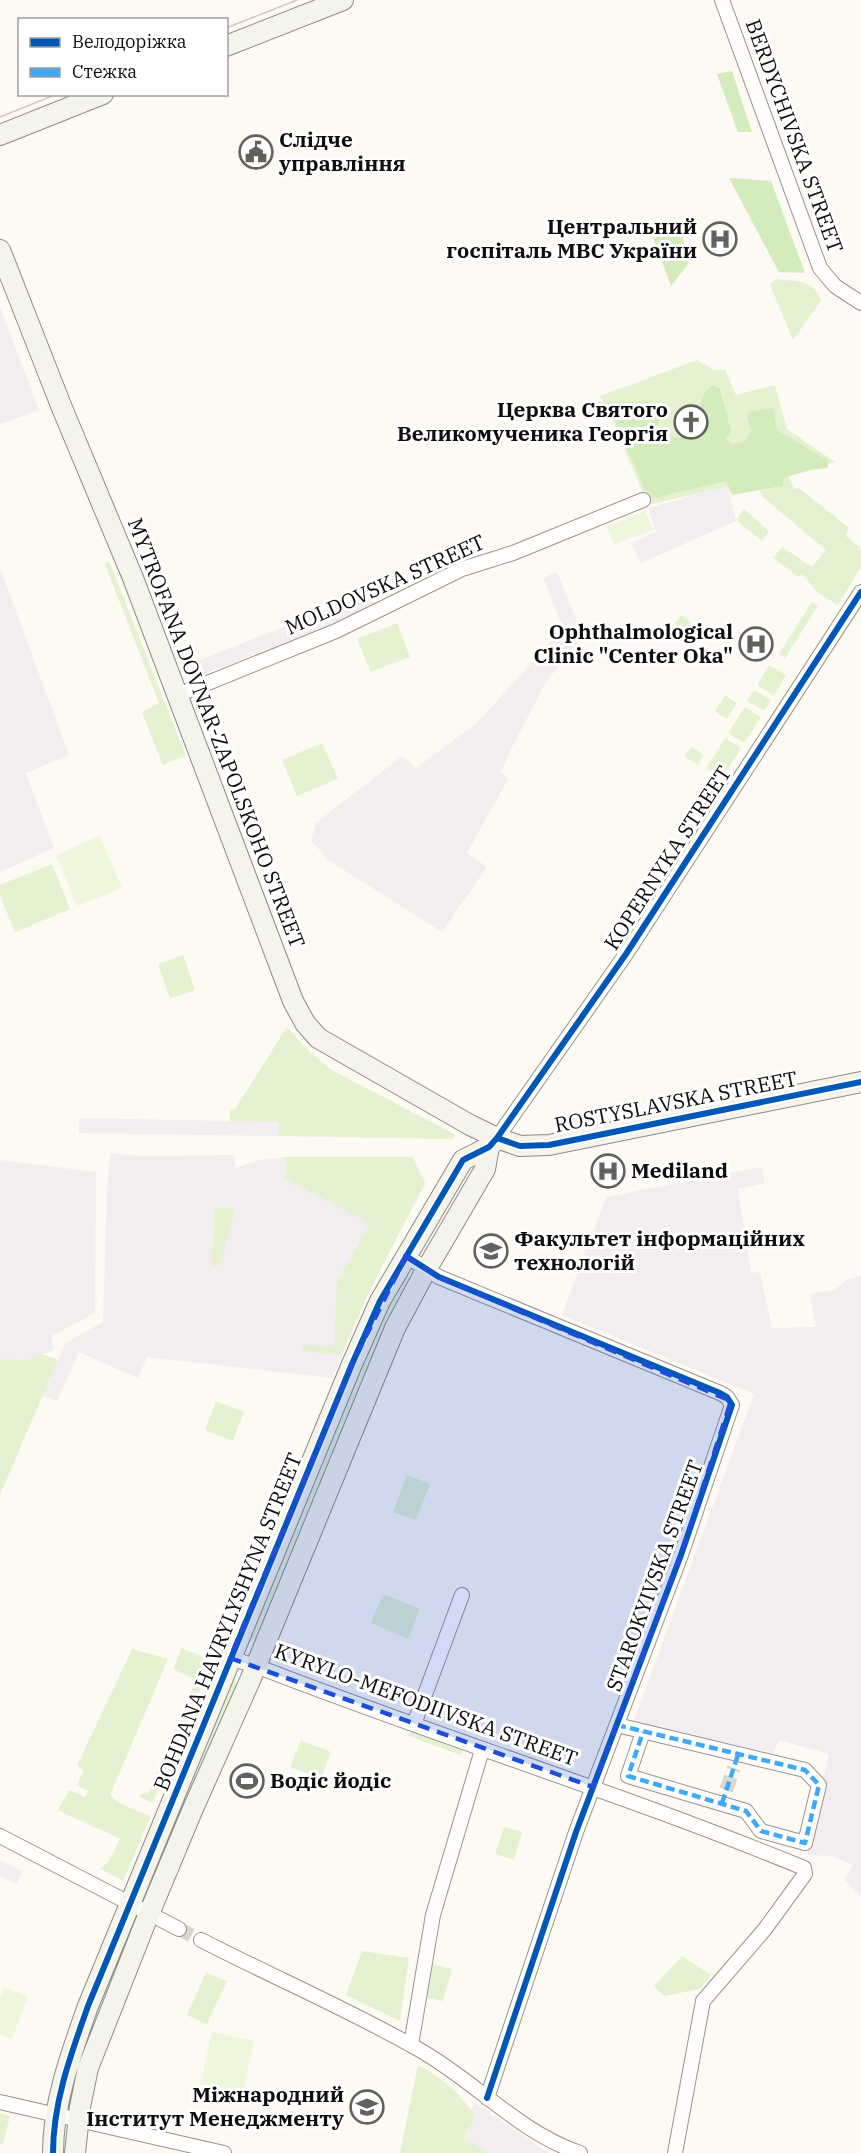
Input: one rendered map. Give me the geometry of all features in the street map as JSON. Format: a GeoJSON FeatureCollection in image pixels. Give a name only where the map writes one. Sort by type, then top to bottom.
{"type":"FeatureCollection","features":[{"type":"Feature","properties":{"kind":"street"},"geometry":{"type":"LineString","coordinates":[[228,45],[343,0]]}},
{"type":"Feature","properties":{"kind":"street","name":"BERDYCHIVSKA STREET"},"geometry":{"type":"LineString","coordinates":[[722,0],[820,268],[835,286],[861,303]]}},
{"type":"Feature","properties":{"kind":"street"},"geometry":{"type":"LineString","coordinates":[[0,135],[97,96]]}},
{"type":"Feature","properties":{"kind":"street","name":"MYTROFANA DOVNAR-ZAPOLSKOHO STREET"},"geometry":{"type":"LineString","coordinates":[[0,250],[62,408],[133,578],[293,1001],[304,1023],[322,1042],[493,1143]]}},
{"type":"Feature","properties":{"kind":"street","name":"MOLDOVSKA STREET"},"geometry":{"type":"LineString","coordinates":[[178,695],[336,631],[462,569],[513,553],[643,500]]}},
{"type":"Feature","properties":{"kind":"street","name":"KOPERNYKA STREET"},"geometry":{"type":"LineString","coordinates":[[493,1143],[626,954],[861,592]]}},
{"type":"Feature","properties":{"kind":"street","name":"ROSTYSLAVSKA STREET"},"geometry":{"type":"LineString","coordinates":[[493,1143],[520,1146],[549,1145],[861,1082]]}},
{"type":"Feature","properties":{"kind":"street","name":"BOHDANA HAVRYLYSHYNA STREET"},"geometry":{"type":"LineString","coordinates":[[53,2153],[56,2116],[72,2050],[88,2006],[352,1364],[380,1301],[463,1160],[493,1143]]}},
{"type":"Feature","properties":{"kind":"street","name":"BOHDANA HAVRYLYSHYNA STREET"},"geometry":{"type":"LineString","coordinates":[[75,2153],[78,2120],[88,2068],[149,1914],[256,1666],[395,1328],[485,1169],[493,1143]]}},
{"type":"Feature","properties":{"kind":"street","name":"STAROKYIVSKA STREET"},"geometry":{"type":"LineString","coordinates":[[406,1256],[439,1277],[727,1396],[732,1405],[681,1555],[543,1928],[487,2098]]}},
{"type":"Feature","properties":{"kind":"street"},"geometry":{"type":"LineString","coordinates":[[414,1724],[462,1595]]}},
{"type":"Feature","properties":{"kind":"street","name":"KYRYLO-MEFODIIVSKA STREET"},"geometry":{"type":"LineString","coordinates":[[230,1658],[593,1788],[801,1866],[806,1872],[765,1929],[703,2001],[675,2153]]}},
{"type":"Feature","properties":{"kind":"street"},"geometry":{"type":"LineString","coordinates":[[617,1725],[643,1732],[736,1762],[805,1770],[819,1785],[805,1843],[761,1831],[746,1811],[724,1797],[628,1776],[643,1732]]}},
{"type":"Feature","properties":{"kind":"street"},"geometry":{"type":"LineString","coordinates":[[411,2046],[433,1915],[482,1750]]}},
{"type":"Feature","properties":{"kind":"street"},"geometry":{"type":"LineString","coordinates":[[0,1836],[179,1929]]}},
{"type":"Feature","properties":{"kind":"street"},"geometry":{"type":"LineString","coordinates":[[201,1940],[339,2007],[411,2046],[454,2071],[487,2098],[556,2145],[579,2153]]}},
{"type":"Feature","properties":{"kind":"street"},"geometry":{"type":"LineString","coordinates":[[0,2102],[224,2153]]}},
{"type":"Feature","properties":{"kind":"highlighted area"},"geometry":{"type":"Polygon","coordinates":[[[406,1256],[439,1277],[731,1401],[681,1555],[593,1787],[230,1658],[352,1364],[406,1256]]]}},
{"type":"Feature","properties":{"kind":"shaded area"},"geometry":{"type":"Polygon","coordinates":[[[0,307],[39,410],[0,424],[0,307]]]}},
{"type":"Feature","properties":{"kind":"shaded area"},"geometry":{"type":"Polygon","coordinates":[[[728,486],[736,521],[641,563],[631,543],[656,532],[648,508],[728,486]]]}},
{"type":"Feature","properties":{"kind":"shaded area"},"geometry":{"type":"Polygon","coordinates":[[[0,568],[69,755],[26,773],[54,848],[0,872],[0,568]]]}},
{"type":"Feature","properties":{"kind":"shaded area"},"geometry":{"type":"Polygon","coordinates":[[[557,572],[583,636],[546,682],[508,755],[501,772],[508,779],[467,853],[487,867],[442,932],[328,860],[311,840],[316,823],[402,756],[416,768],[478,722],[563,628],[543,578],[557,572]]]}},
{"type":"Feature","properties":{"kind":"shaded area"},"geometry":{"type":"Polygon","coordinates":[[[370,593],[375,607],[201,675],[195,662],[370,593]]]}},
{"type":"Feature","properties":{"kind":"shaded area"},"geometry":{"type":"Polygon","coordinates":[[[79,1118],[280,1122],[279,1136],[79,1133],[79,1118]]]}},
{"type":"Feature","properties":{"kind":"shaded area"},"geometry":{"type":"Polygon","coordinates":[[[110,1153],[141,1156],[235,1155],[235,1168],[260,1160],[284,1157],[412,1157],[425,1183],[369,1292],[332,1378],[147,1357],[138,1378],[79,1352],[57,1401],[43,1396],[65,1343],[103,1322],[110,1153]]]}},
{"type":"Feature","properties":{"kind":"shaded area"},"geometry":{"type":"Polygon","coordinates":[[[0,1160],[96,1172],[95,1313],[52,1336],[53,1350],[28,1360],[0,1359],[0,1160]]]}},
{"type":"Feature","properties":{"kind":"shaded area"},"geometry":{"type":"Polygon","coordinates":[[[762,1167],[765,1183],[738,1189],[751,1273],[760,1272],[772,1328],[816,1327],[810,1294],[834,1290],[848,1279],[861,1276],[861,1897],[844,1879],[853,1865],[832,1856],[807,1855],[829,1754],[779,1740],[773,1753],[633,1723],[754,1394],[562,1315],[606,1197],[762,1167]]]}},
{"type":"Feature","properties":{"kind":"shaded area"},"geometry":{"type":"Polygon","coordinates":[[[0,1860],[23,1871],[16,1884],[0,1876],[0,1860]]]}},
{"type":"Feature","properties":{"kind":"shaded area"},"geometry":{"type":"Polygon","coordinates":[[[475,2103],[549,2153],[490,2153],[464,2140],[475,2118],[470,2109],[475,2103]]]}},
{"type":"Feature","properties":{"kind":"green space"},"geometry":{"type":"Polygon","coordinates":[[[732,71],[752,132],[738,132],[717,74],[732,71]]]}},
{"type":"Feature","properties":{"kind":"green space"},"geometry":{"type":"Polygon","coordinates":[[[729,178],[771,181],[805,273],[779,272],[729,178]]]}},
{"type":"Feature","properties":{"kind":"green space"},"geometry":{"type":"Polygon","coordinates":[[[680,222],[688,264],[671,286],[652,235],[680,222]]]}},
{"type":"Feature","properties":{"kind":"green space"},"geometry":{"type":"Polygon","coordinates":[[[776,279],[810,285],[815,289],[821,301],[793,340],[770,285],[776,279]]]}},
{"type":"Feature","properties":{"kind":"green space"},"geometry":{"type":"Polygon","coordinates":[[[697,360],[714,370],[725,370],[736,395],[775,385],[787,429],[835,462],[648,505],[600,396],[697,360]]]}},
{"type":"Feature","properties":{"kind":"green space"},"geometry":{"type":"Polygon","coordinates":[[[713,385],[720,389],[731,431],[726,439],[732,444],[743,442],[751,431],[747,418],[749,412],[773,408],[777,430],[827,460],[828,468],[810,470],[784,478],[783,486],[732,495],[726,481],[649,499],[611,412],[587,419],[584,411],[585,402],[654,402],[662,415],[654,430],[658,439],[703,437],[701,402],[707,390],[713,385]]]}},
{"type":"Feature","properties":{"kind":"green space"},"geometry":{"type":"Polygon","coordinates":[[[789,476],[794,489],[799,488],[848,527],[846,536],[861,549],[861,567],[838,605],[817,592],[802,574],[799,577],[773,558],[782,547],[812,567],[826,550],[763,497],[760,491],[783,486],[784,478],[789,476]]]}},
{"type":"Feature","properties":{"kind":"green space"},"geometry":{"type":"Polygon","coordinates":[[[744,509],[769,531],[762,541],[736,520],[744,509]]]}},
{"type":"Feature","properties":{"kind":"green space"},"geometry":{"type":"Polygon","coordinates":[[[645,511],[653,530],[614,544],[607,526],[645,511]]]}},
{"type":"Feature","properties":{"kind":"green space"},"geometry":{"type":"Polygon","coordinates":[[[104,562],[110,563],[186,756],[163,765],[142,712],[159,703],[104,562]]]}},
{"type":"Feature","properties":{"kind":"green space"},"geometry":{"type":"Polygon","coordinates":[[[812,602],[818,606],[785,658],[779,654],[812,602]]]}},
{"type":"Feature","properties":{"kind":"green space"},"geometry":{"type":"Polygon","coordinates":[[[681,615],[700,629],[688,645],[669,632],[681,615]]]}},
{"type":"Feature","properties":{"kind":"green space"},"geometry":{"type":"Polygon","coordinates":[[[397,623],[410,657],[371,672],[357,639],[397,623]]]}},
{"type":"Feature","properties":{"kind":"green space"},"geometry":{"type":"Polygon","coordinates":[[[769,665],[786,675],[774,696],[757,685],[769,665]]]}},
{"type":"Feature","properties":{"kind":"green space"},"geometry":{"type":"Polygon","coordinates":[[[754,690],[771,700],[764,711],[747,701],[754,690]]]}},
{"type":"Feature","properties":{"kind":"green space"},"geometry":{"type":"Polygon","coordinates":[[[725,695],[737,703],[727,719],[715,711],[725,695]]]}},
{"type":"Feature","properties":{"kind":"green space"},"geometry":{"type":"Polygon","coordinates":[[[745,707],[761,717],[744,743],[728,733],[745,707]]]}},
{"type":"Feature","properties":{"kind":"green space"},"geometry":{"type":"Polygon","coordinates":[[[725,738],[741,748],[722,778],[706,768],[725,738]]]}},
{"type":"Feature","properties":{"kind":"green space"},"geometry":{"type":"Polygon","coordinates":[[[322,743],[338,779],[297,796],[282,760],[322,743]]]}},
{"type":"Feature","properties":{"kind":"green space"},"geometry":{"type":"Polygon","coordinates":[[[692,747],[704,755],[698,765],[684,756],[692,747]]]}},
{"type":"Feature","properties":{"kind":"green space"},"geometry":{"type":"Polygon","coordinates":[[[100,836],[122,888],[77,906],[56,855],[100,836]]]}},
{"type":"Feature","properties":{"kind":"green space"},"geometry":{"type":"Polygon","coordinates":[[[52,864],[70,909],[15,932],[0,896],[0,885],[52,864]]]}},
{"type":"Feature","properties":{"kind":"green space"},"geometry":{"type":"Polygon","coordinates":[[[183,955],[195,990],[170,999],[158,964],[183,955]]]}},
{"type":"Feature","properties":{"kind":"green space"},"geometry":{"type":"Polygon","coordinates":[[[287,1027],[310,1052],[330,1069],[456,1135],[452,1139],[279,1136],[279,1122],[230,1121],[230,1109],[235,1109],[287,1027]]]}},
{"type":"Feature","properties":{"kind":"green space"},"geometry":{"type":"Polygon","coordinates":[[[284,1157],[412,1157],[425,1183],[369,1292],[341,1355],[302,1351],[302,1345],[334,1346],[337,1283],[370,1223],[284,1178],[286,1168],[284,1157]]]}},
{"type":"Feature","properties":{"kind":"green space"},"geometry":{"type":"Polygon","coordinates":[[[214,1208],[235,1210],[222,1259],[218,1265],[212,1267],[214,1208]]]}},
{"type":"Feature","properties":{"kind":"green space"},"geometry":{"type":"Polygon","coordinates":[[[404,1275],[410,1278],[383,1328],[256,1638],[249,1642],[247,1640],[371,1328],[404,1275]]]}},
{"type":"Feature","properties":{"kind":"green space"},"geometry":{"type":"Polygon","coordinates":[[[42,1354],[58,1360],[0,1495],[0,1359],[28,1360],[42,1354]]]}},
{"type":"Feature","properties":{"kind":"green space"},"geometry":{"type":"Polygon","coordinates":[[[216,1401],[244,1412],[233,1441],[205,1430],[216,1401]]]}},
{"type":"Feature","properties":{"kind":"green space"},"geometry":{"type":"Polygon","coordinates":[[[407,1475],[430,1484],[416,1520],[393,1512],[407,1475]]]}},
{"type":"Feature","properties":{"kind":"green space"},"geometry":{"type":"Polygon","coordinates":[[[383,1594],[420,1609],[408,1639],[371,1623],[383,1594]]]}},
{"type":"Feature","properties":{"kind":"green space"},"geometry":{"type":"Polygon","coordinates":[[[182,1648],[212,1661],[162,1782],[154,1779],[196,1680],[173,1669],[182,1648]]]}},
{"type":"Feature","properties":{"kind":"green space"},"geometry":{"type":"Polygon","coordinates":[[[132,1649],[168,1659],[110,1795],[123,1805],[151,1816],[123,1881],[100,1869],[109,1861],[120,1839],[58,1810],[69,1790],[85,1797],[88,1791],[77,1785],[84,1770],[77,1766],[132,1649]]]}},
{"type":"Feature","properties":{"kind":"green space"},"geometry":{"type":"Polygon","coordinates":[[[232,1678],[236,1681],[236,1685],[154,1880],[150,1887],[145,1887],[232,1678]]]}},
{"type":"Feature","properties":{"kind":"green space"},"geometry":{"type":"Polygon","coordinates":[[[410,1731],[463,1750],[461,1755],[408,1736],[410,1731]]]}},
{"type":"Feature","properties":{"kind":"green space"},"geometry":{"type":"Polygon","coordinates":[[[301,1740],[331,1752],[321,1778],[290,1767],[301,1740]]]}},
{"type":"Feature","properties":{"kind":"green space"},"geometry":{"type":"Polygon","coordinates":[[[151,1787],[158,1791],[152,1803],[140,1797],[141,1793],[148,1794],[151,1787]]]}},
{"type":"Feature","properties":{"kind":"green space"},"geometry":{"type":"Polygon","coordinates":[[[504,1827],[522,1832],[514,1860],[495,1854],[504,1827]]]}},
{"type":"Feature","properties":{"kind":"green space"},"geometry":{"type":"Polygon","coordinates":[[[129,1922],[135,1925],[75,2103],[67,2100],[71,2062],[129,1922]]]}},
{"type":"Feature","properties":{"kind":"green space"},"geometry":{"type":"Polygon","coordinates":[[[362,1951],[409,1958],[400,2021],[346,1995],[362,1951]]]}},
{"type":"Feature","properties":{"kind":"green space"},"geometry":{"type":"Polygon","coordinates":[[[682,1956],[711,1975],[700,1989],[664,1996],[654,1986],[682,1956]]]}},
{"type":"Feature","properties":{"kind":"green space"},"geometry":{"type":"Polygon","coordinates":[[[433,1964],[452,1969],[443,2001],[425,1997],[433,1964]]]}},
{"type":"Feature","properties":{"kind":"green space"},"geometry":{"type":"Polygon","coordinates":[[[206,1972],[227,1981],[207,2024],[187,2015],[206,1972]]]}},
{"type":"Feature","properties":{"kind":"green space"},"geometry":{"type":"Polygon","coordinates":[[[4,1988],[28,1996],[12,2039],[0,2035],[0,1999],[4,1988]]]}},
{"type":"Feature","properties":{"kind":"green space"},"geometry":{"type":"Polygon","coordinates":[[[212,2032],[254,2041],[242,2095],[200,2085],[212,2032]]]}},
{"type":"Feature","properties":{"kind":"green space"},"geometry":{"type":"Polygon","coordinates":[[[418,2065],[436,2075],[461,2097],[474,2113],[475,2118],[464,2139],[490,2153],[400,2153],[418,2065]]]}},
{"type":"Feature","properties":{"kind":"green space"},"geometry":{"type":"Polygon","coordinates":[[[0,2113],[10,2116],[3,2144],[0,2143],[0,2113]]]}},
{"type":"Feature","properties":{"kind":"tunnel"},"geometry":{"type":"LineString","coordinates":[[726,1790],[734,1768]]}},
{"type":"Feature","properties":{"kind":"tunnel"},"geometry":{"type":"LineString","coordinates":[[179,1929],[201,1940]]}},
{"type":"Feature","properties":{"kind":"tram line"},"geometry":{"type":"LineString","coordinates":[[228,27],[297,0]]}},
{"type":"Feature","properties":{"kind":"tram line"},"geometry":{"type":"LineString","coordinates":[[0,117],[52,96]]}},
{"type":"Feature","properties":{"kind":"marked path"},"geometry":{"type":"LineString","coordinates":[[617,1725],[805,1770],[819,1785],[805,1843],[761,1831],[746,1811],[628,1776],[643,1732]]}},
{"type":"Feature","properties":{"kind":"marked path"},"geometry":{"type":"LineString","coordinates":[[722,1803],[738,1755]]}},
{"type":"Feature","properties":{"kind":"cycle path"},"geometry":{"type":"LineString","coordinates":[[53,2153],[60,2097],[69,2060],[88,2006],[380,1301],[463,1160],[489,1147],[497,1138],[626,954],[861,592]]}},
{"type":"Feature","properties":{"kind":"cycle path"},"geometry":{"type":"LineString","coordinates":[[497,1138],[520,1146],[549,1145],[861,1082]]}},
{"type":"Feature","properties":{"kind":"cycle path"},"geometry":{"type":"LineString","coordinates":[[406,1256],[439,1277],[720,1393],[727,1397],[732,1405],[681,1555],[576,1832],[487,2098]]}},
{"type":"Feature","properties":{"kind":"place","name":"Слідче управління"},"geometry":{"type":"Point","coordinates":[256,152]}},
{"type":"Feature","properties":{"kind":"place","name":"Центральний госпіталь МВС України"},"geometry":{"type":"Point","coordinates":[720,239]}},
{"type":"Feature","properties":{"kind":"place","name":"Церква Святого Великомученика Георгія"},"geometry":{"type":"Point","coordinates":[691,422]}},
{"type":"Feature","properties":{"kind":"place","name":"Ophthalmological Clinic \"Center Oka\""},"geometry":{"type":"Point","coordinates":[756,644]}},
{"type":"Feature","properties":{"kind":"place","name":"Mediland"},"geometry":{"type":"Point","coordinates":[608,1171]}},
{"type":"Feature","properties":{"kind":"place","name":"Факультет інформаційних технологій"},"geometry":{"type":"Point","coordinates":[491,1251]}},
{"type":"Feature","properties":{"kind":"place","name":"Водіс йодіс"},"geometry":{"type":"Point","coordinates":[247,1781]}},
{"type":"Feature","properties":{"kind":"place","name":"Міжнародний Інститут Менеджменту"},"geometry":{"type":"Point","coordinates":[367,2107]}}]}
